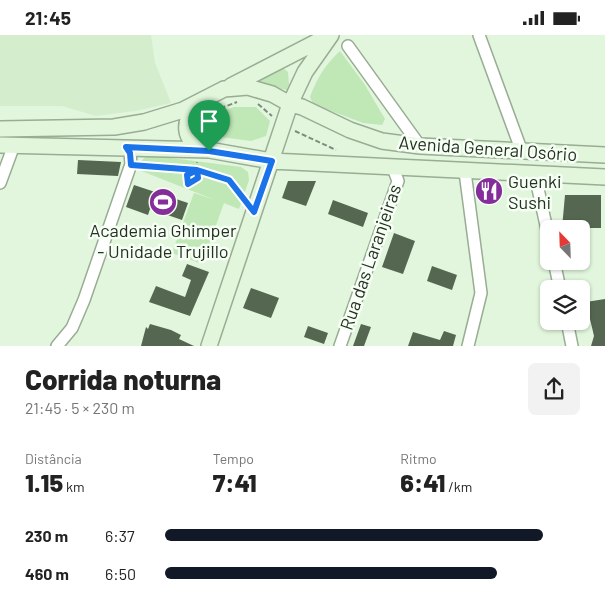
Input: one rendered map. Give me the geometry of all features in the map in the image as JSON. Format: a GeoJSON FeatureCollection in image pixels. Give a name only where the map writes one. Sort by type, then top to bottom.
{"type":"FeatureCollection","features":[{"type":"Feature","properties":{"kind":"main road"},"geometry":{"type":"LineString","coordinates":[[224,89],[330,35]]}},
{"type":"Feature","properties":{"kind":"main road"},"geometry":{"type":"LineString","coordinates":[[209,346],[290,104],[305,72],[330,35]]}},
{"type":"Feature","properties":{"kind":"main road","name":"Avenida General Osório"},"geometry":{"type":"LineString","coordinates":[[0,129],[114,127],[165,117],[200,103],[224,89],[248,87],[264,90],[290,104],[302,107],[382,141],[420,146],[605,155]]}},
{"type":"Feature","properties":{"kind":"main road"},"geometry":{"type":"LineString","coordinates":[[200,103],[187,117],[186,127],[193,143],[209,151]]}},
{"type":"Feature","properties":{"kind":"main road","name":"Avenida General Osório"},"geometry":{"type":"LineString","coordinates":[[7,145],[126,147],[209,151],[272,161],[465,172],[605,177]]}},
{"type":"Feature","properties":{"kind":"street"},"geometry":{"type":"LineString","coordinates":[[479,35],[522,152]]}},
{"type":"Feature","properties":{"kind":"street"},"geometry":{"type":"LineString","coordinates":[[348,46],[420,146]]}},
{"type":"Feature","properties":{"kind":"street"},"geometry":{"type":"LineString","coordinates":[[0,183],[7,145]]}},
{"type":"Feature","properties":{"kind":"street"},"geometry":{"type":"LineString","coordinates":[[57,346],[72,328],[84,300],[131,165],[130,153],[126,147]]}},
{"type":"Feature","properties":{"kind":"street","name":"Rua das Laranjeiras"},"geometry":{"type":"LineString","coordinates":[[340,346],[398,181],[394,168]]}},
{"type":"Feature","properties":{"kind":"street"},"geometry":{"type":"LineString","coordinates":[[465,172],[481,293],[468,346]]}},
{"type":"Feature","properties":{"kind":"street"},"geometry":{"type":"LineString","coordinates":[[535,175],[545,220]]}},
{"type":"Feature","properties":{"kind":"street"},"geometry":{"type":"LineString","coordinates":[[569,330],[572,346]]}},
{"type":"Feature","properties":{"kind":"path"},"geometry":{"type":"LineString","coordinates":[[199,126],[216,110],[241,101]]}},
{"type":"Feature","properties":{"kind":"path"},"geometry":{"type":"LineString","coordinates":[[255,102],[276,119]]}},
{"type":"Feature","properties":{"kind":"path"},"geometry":{"type":"LineString","coordinates":[[131,165],[197,170],[229,180],[254,212]]}},
{"type":"Feature","properties":{"kind":"path"},"geometry":{"type":"LineString","coordinates":[[197,170],[198,178],[188,184],[187,175],[197,170]]}},
{"type":"Feature","properties":{"kind":"shaded area"},"geometry":{"type":"Polygon","coordinates":[[[0,35],[151,35],[155,63],[171,103],[135,111],[96,116],[62,106],[0,106],[0,35]]]}},
{"type":"Feature","properties":{"kind":"shaded area"},"geometry":{"type":"Polygon","coordinates":[[[340,51],[365,85],[385,119],[382,125],[363,123],[313,104],[310,97],[322,72],[340,51]]]}},
{"type":"Feature","properties":{"kind":"shaded area"},"geometry":{"type":"Polygon","coordinates":[[[280,66],[288,72],[289,85],[287,90],[249,82],[280,66]]]}},
{"type":"Feature","properties":{"kind":"shaded area"},"geometry":{"type":"Polygon","coordinates":[[[234,107],[256,107],[270,121],[266,136],[251,141],[206,135],[203,130],[214,114],[234,107]]]}},
{"type":"Feature","properties":{"kind":"shaded area"},"geometry":{"type":"Polygon","coordinates":[[[148,155],[241,167],[248,172],[249,180],[239,209],[224,203],[202,264],[172,253],[194,193],[215,200],[139,170],[141,161],[148,155]]]}},
{"type":"Feature","properties":{"kind":"building"},"geometry":{"type":"Polygon","coordinates":[[[78,160],[121,162],[118,176],[77,174],[78,160]]]}},
{"type":"Feature","properties":{"kind":"building"},"geometry":{"type":"Polygon","coordinates":[[[288,181],[316,181],[306,206],[282,198],[288,181]]]}},
{"type":"Feature","properties":{"kind":"building","name":"Academia Ghimper - Unidade Trujillo"},"geometry":{"type":"Polygon","coordinates":[[[134,185],[188,203],[182,220],[150,209],[148,215],[126,207],[134,185]]]}},
{"type":"Feature","properties":{"kind":"building"},"geometry":{"type":"Polygon","coordinates":[[[565,195],[601,195],[601,228],[590,228],[590,220],[563,220],[565,195]]]}},
{"type":"Feature","properties":{"kind":"building"},"geometry":{"type":"Polygon","coordinates":[[[333,200],[368,213],[363,227],[328,214],[333,200]]]}},
{"type":"Feature","properties":{"kind":"building"},"geometry":{"type":"Polygon","coordinates":[[[394,233],[415,241],[403,274],[382,267],[394,233]]]}},
{"type":"Feature","properties":{"kind":"building"},"geometry":{"type":"Polygon","coordinates":[[[187,264],[209,272],[190,316],[149,302],[156,286],[185,297],[191,280],[182,276],[187,264]]]}},
{"type":"Feature","properties":{"kind":"building"},"geometry":{"type":"Polygon","coordinates":[[[432,266],[457,275],[452,290],[427,281],[432,266]]]}},
{"type":"Feature","properties":{"kind":"building"},"geometry":{"type":"Polygon","coordinates":[[[251,288],[279,298],[271,318],[243,308],[251,288]]]}},
{"type":"Feature","properties":{"kind":"building"},"geometry":{"type":"Polygon","coordinates":[[[605,299],[605,346],[591,346],[594,336],[590,319],[590,301],[605,299]]]}},
{"type":"Feature","properties":{"kind":"building"},"geometry":{"type":"Polygon","coordinates":[[[150,324],[181,335],[179,339],[194,346],[141,346],[146,327],[148,329],[150,324]]]}},
{"type":"Feature","properties":{"kind":"building"},"geometry":{"type":"Polygon","coordinates":[[[361,324],[371,327],[364,346],[353,346],[361,324]]]}},
{"type":"Feature","properties":{"kind":"building"},"geometry":{"type":"Polygon","coordinates":[[[308,326],[328,333],[324,344],[304,337],[308,326]]]}},
{"type":"Feature","properties":{"kind":"building"},"geometry":{"type":"Polygon","coordinates":[[[444,331],[456,335],[453,346],[408,346],[413,332],[440,340],[444,331]]]}},
{"type":"Feature","properties":{"kind":"place","name":"Guenki Sushi"},"geometry":{"type":"Point","coordinates":[489,191]}},
{"type":"Feature","properties":{"kind":"place","name":"Academia Ghimper - Unidade Trujillo"},"geometry":{"type":"Point","coordinates":[163,202]}},
{"type":"Feature","properties":{"kind":"route"},"geometry":{"type":"LineString","coordinates":[[209,151],[164,149],[126,147],[132,159],[131,165],[197,170],[198,178],[188,184],[187,175],[197,170],[229,180],[238,194],[254,212],[272,161],[209,151]]}}]}
